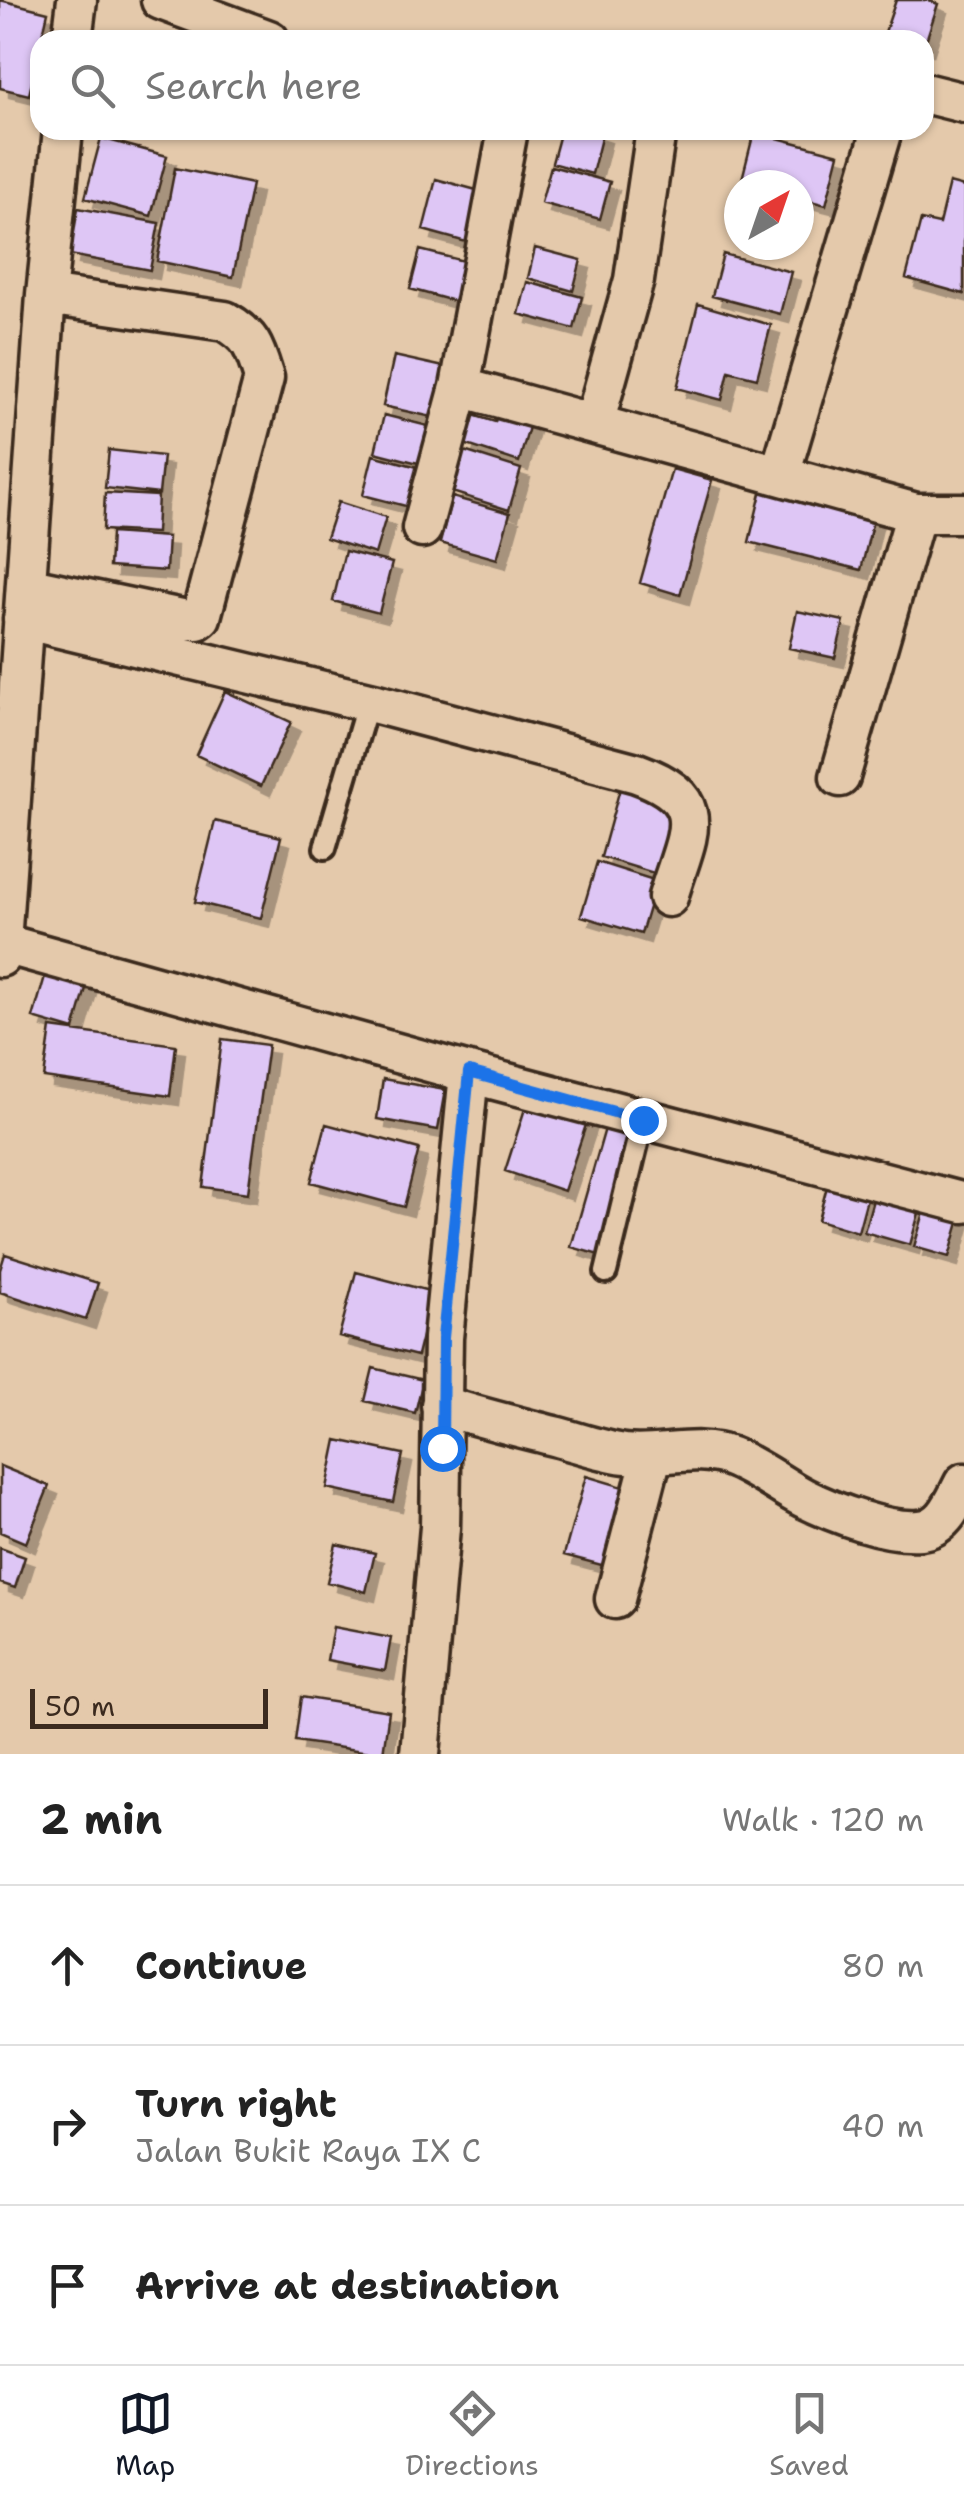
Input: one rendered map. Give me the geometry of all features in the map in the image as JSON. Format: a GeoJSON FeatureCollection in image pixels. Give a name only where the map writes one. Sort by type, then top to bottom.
{"type":"FeatureCollection","features":[{"type":"Feature","properties":{"kind":"street"},"geometry":{"type":"LineString","coordinates":[[73,30],[76,0]]}},
{"type":"Feature","properties":{"kind":"street"},"geometry":{"type":"LineString","coordinates":[[161,0],[242,30]]}},
{"type":"Feature","properties":{"kind":"street"},"geometry":{"type":"LineString","coordinates":[[934,96],[964,104]]}},
{"type":"Feature","properties":{"kind":"street"},"geometry":{"type":"LineString","coordinates":[[62,140],[46,295],[1,950],[964,1203]]}},
{"type":"Feature","properties":{"kind":"street"},"geometry":{"type":"LineString","coordinates":[[422,528],[460,387],[506,140]]}},
{"type":"Feature","properties":{"kind":"street"},"geometry":{"type":"LineString","coordinates":[[594,424],[634,280],[655,140]]}},
{"type":"Feature","properties":{"kind":"street"},"geometry":{"type":"LineString","coordinates":[[780,474],[879,140]]}},
{"type":"Feature","properties":{"kind":"street"},"geometry":{"type":"LineString","coordinates":[[24,603],[187,620],[202,616],[264,378],[256,352],[243,331],[225,321],[46,295]]}},
{"type":"Feature","properties":{"kind":"street"},"geometry":{"type":"LineString","coordinates":[[460,387],[916,513],[964,513]]}},
{"type":"Feature","properties":{"kind":"street"},"geometry":{"type":"LineString","coordinates":[[840,777],[916,513]]}},
{"type":"Feature","properties":{"kind":"street"},"geometry":{"type":"LineString","coordinates":[[24,603],[662,782],[687,807],[688,826],[668,897]]}},
{"type":"Feature","properties":{"kind":"street"},"geometry":{"type":"LineString","coordinates":[[420,1754],[440,1526],[443,1338],[469,1072]]}},
{"type":"Feature","properties":{"kind":"street"},"geometry":{"type":"LineString","coordinates":[[440,1405],[597,1448],[652,1456],[697,1451],[729,1456],[813,1502],[903,1531],[926,1530],[939,1524],[964,1482]]}},
{"type":"Feature","properties":{"kind":"street"},"geometry":{"type":"LineString","coordinates":[[615,1599],[652,1456]]}},
{"type":"Feature","properties":{"kind":"lane"},"geometry":{"type":"LineString","coordinates":[[325,848],[368,702]]}},
{"type":"Feature","properties":{"kind":"lane"},"geometry":{"type":"LineString","coordinates":[[606,1272],[643,1120]]}},
{"type":"Feature","properties":{"kind":"building"},"geometry":{"type":"Polygon","coordinates":[[[0,0],[48,12],[44,30],[30,30],[29,95],[0,88],[0,0]]]}},
{"type":"Feature","properties":{"kind":"building"},"geometry":{"type":"Polygon","coordinates":[[[896,0],[928,0],[938,4],[930,30],[886,30],[896,0]]]}},
{"type":"Feature","properties":{"kind":"building"},"geometry":{"type":"Polygon","coordinates":[[[100,140],[167,156],[151,216],[85,198],[100,140]]]}},
{"type":"Feature","properties":{"kind":"building"},"geometry":{"type":"Polygon","coordinates":[[[558,140],[600,140],[592,174],[552,163],[558,140]]]}},
{"type":"Feature","properties":{"kind":"building"},"geometry":{"type":"Polygon","coordinates":[[[752,140],[785,140],[839,154],[826,205],[814,202],[814,170],[744,170],[752,140]]]}},
{"type":"Feature","properties":{"kind":"building"},"geometry":{"type":"Polygon","coordinates":[[[551,166],[610,182],[600,219],[541,203],[551,166]]]}},
{"type":"Feature","properties":{"kind":"building"},"geometry":{"type":"Polygon","coordinates":[[[175,168],[252,184],[233,277],[157,261],[175,168]]]}},
{"type":"Feature","properties":{"kind":"building"},"geometry":{"type":"Polygon","coordinates":[[[436,179],[491,194],[477,245],[423,230],[436,179]]]}},
{"type":"Feature","properties":{"kind":"building"},"geometry":{"type":"Polygon","coordinates":[[[949,183],[964,187],[964,294],[906,278],[921,220],[939,224],[949,183]]]}},
{"type":"Feature","properties":{"kind":"building"},"geometry":{"type":"Polygon","coordinates":[[[78,208],[159,223],[150,270],[70,255],[78,208]]]}},
{"type":"Feature","properties":{"kind":"building"},"geometry":{"type":"Polygon","coordinates":[[[535,248],[581,260],[573,291],[528,278],[535,248]]]}},
{"type":"Feature","properties":{"kind":"building"},"geometry":{"type":"Polygon","coordinates":[[[420,250],[479,265],[468,305],[410,289],[420,250]]]}},
{"type":"Feature","properties":{"kind":"building"},"geometry":{"type":"Polygon","coordinates":[[[723,254],[724,260],[746,260],[791,272],[780,314],[712,296],[723,254]]]}},
{"type":"Feature","properties":{"kind":"building"},"geometry":{"type":"Polygon","coordinates":[[[527,282],[582,297],[574,329],[519,314],[527,282]]]}},
{"type":"Feature","properties":{"kind":"building"},"geometry":{"type":"Polygon","coordinates":[[[698,304],[771,325],[757,378],[729,371],[722,400],[677,388],[698,304]]]}},
{"type":"Feature","properties":{"kind":"building"},"geometry":{"type":"Polygon","coordinates":[[[394,356],[453,369],[441,419],[383,406],[394,356]]]}},
{"type":"Feature","properties":{"kind":"building"},"geometry":{"type":"Polygon","coordinates":[[[501,402],[533,413],[519,462],[464,444],[473,415],[495,422],[501,402]]]}},
{"type":"Feature","properties":{"kind":"building"},"geometry":{"type":"Polygon","coordinates":[[[384,415],[436,428],[426,465],[375,452],[384,415]]]}},
{"type":"Feature","properties":{"kind":"building"},"geometry":{"type":"Polygon","coordinates":[[[109,450],[163,456],[159,494],[105,488],[109,450]]]}},
{"type":"Feature","properties":{"kind":"building"},"geometry":{"type":"Polygon","coordinates":[[[464,451],[521,469],[509,510],[452,492],[464,451]]]}},
{"type":"Feature","properties":{"kind":"building"},"geometry":{"type":"Polygon","coordinates":[[[373,455],[436,472],[425,511],[363,495],[373,455]]]}},
{"type":"Feature","properties":{"kind":"building"},"geometry":{"type":"Polygon","coordinates":[[[672,469],[712,480],[680,595],[640,583],[672,469]]]}},
{"type":"Feature","properties":{"kind":"building"},"geometry":{"type":"Polygon","coordinates":[[[762,489],[874,516],[861,570],[749,542],[762,489]]]}},
{"type":"Feature","properties":{"kind":"building"},"geometry":{"type":"Polygon","coordinates":[[[105,493],[158,496],[156,533],[103,530],[105,493]]]}},
{"type":"Feature","properties":{"kind":"building"},"geometry":{"type":"Polygon","coordinates":[[[452,497],[510,513],[497,559],[440,543],[452,497]]]}},
{"type":"Feature","properties":{"kind":"building"},"geometry":{"type":"Polygon","coordinates":[[[338,502],[386,517],[375,554],[326,538],[338,502]]]}},
{"type":"Feature","properties":{"kind":"building"},"geometry":{"type":"Polygon","coordinates":[[[111,533],[168,537],[166,571],[109,567],[111,533]]]}},
{"type":"Feature","properties":{"kind":"building"},"geometry":{"type":"Polygon","coordinates":[[[345,551],[392,563],[379,613],[333,601],[345,551]]]}},
{"type":"Feature","properties":{"kind":"building"},"geometry":{"type":"Polygon","coordinates":[[[797,611],[844,621],[835,658],[789,648],[797,611]]]}},
{"type":"Feature","properties":{"kind":"building"},"geometry":{"type":"Polygon","coordinates":[[[225,691],[291,722],[261,786],[196,755],[225,691]]]}},
{"type":"Feature","properties":{"kind":"building"},"geometry":{"type":"Polygon","coordinates":[[[621,785],[678,802],[657,874],[601,857],[621,785]]]}},
{"type":"Feature","properties":{"kind":"building"},"geometry":{"type":"Polygon","coordinates":[[[215,821],[281,837],[261,918],[195,902],[215,821]]]}},
{"type":"Feature","properties":{"kind":"building"},"geometry":{"type":"Polygon","coordinates":[[[597,862],[657,881],[641,934],[581,916],[597,862]]]}},
{"type":"Feature","properties":{"kind":"building"},"geometry":{"type":"Polygon","coordinates":[[[50,959],[91,971],[74,1030],[33,1018],[50,959]]]}},
{"type":"Feature","properties":{"kind":"building"},"geometry":{"type":"Polygon","coordinates":[[[51,1028],[176,1045],[170,1096],[44,1078],[51,1028]]]}},
{"type":"Feature","properties":{"kind":"building"},"geometry":{"type":"Polygon","coordinates":[[[222,1039],[268,1045],[248,1193],[203,1187],[222,1039]]]}},
{"type":"Feature","properties":{"kind":"building"},"geometry":{"type":"Polygon","coordinates":[[[383,1079],[445,1090],[438,1130],[377,1119],[383,1079]]]}},
{"type":"Feature","properties":{"kind":"building"},"geometry":{"type":"Polygon","coordinates":[[[529,1096],[589,1116],[564,1191],[505,1171],[529,1096]]]}},
{"type":"Feature","properties":{"kind":"building"},"geometry":{"type":"Polygon","coordinates":[[[608,1118],[636,1126],[599,1255],[571,1247],[608,1118]]]}},
{"type":"Feature","properties":{"kind":"building"},"geometry":{"type":"Polygon","coordinates":[[[326,1124],[419,1149],[404,1207],[311,1182],[326,1124]]]}},
{"type":"Feature","properties":{"kind":"building"},"geometry":{"type":"Polygon","coordinates":[[[829,1179],[869,1191],[858,1232],[818,1220],[829,1179]]]}},
{"type":"Feature","properties":{"kind":"building"},"geometry":{"type":"Polygon","coordinates":[[[876,1189],[922,1202],[910,1245],[864,1232],[876,1189]]]}},
{"type":"Feature","properties":{"kind":"building"},"geometry":{"type":"Polygon","coordinates":[[[927,1202],[962,1212],[949,1257],[914,1247],[927,1202]]]}},
{"type":"Feature","properties":{"kind":"building"},"geometry":{"type":"Polygon","coordinates":[[[5,1254],[98,1283],[86,1320],[0,1292],[5,1254]]]}},
{"type":"Feature","properties":{"kind":"building"},"geometry":{"type":"Polygon","coordinates":[[[356,1272],[433,1292],[417,1356],[339,1336],[356,1272]]]}},
{"type":"Feature","properties":{"kind":"building"},"geometry":{"type":"Polygon","coordinates":[[[373,1368],[423,1380],[415,1413],[365,1401],[373,1368]]]}},
{"type":"Feature","properties":{"kind":"building"},"geometry":{"type":"Polygon","coordinates":[[[337,1440],[403,1454],[393,1502],[327,1488],[337,1440]]]}},
{"type":"Feature","properties":{"kind":"building"},"geometry":{"type":"Polygon","coordinates":[[[0,1466],[49,1486],[26,1543],[0,1532],[0,1466]]]}},
{"type":"Feature","properties":{"kind":"building"},"geometry":{"type":"Polygon","coordinates":[[[586,1476],[630,1489],[609,1567],[564,1555],[586,1476]]]}},
{"type":"Feature","properties":{"kind":"building"},"geometry":{"type":"Polygon","coordinates":[[[336,1544],[375,1553],[366,1592],[327,1582],[336,1544]]]}},
{"type":"Feature","properties":{"kind":"building"},"geometry":{"type":"Polygon","coordinates":[[[0,1548],[25,1557],[15,1588],[0,1583],[0,1548]]]}},
{"type":"Feature","properties":{"kind":"building"},"geometry":{"type":"Polygon","coordinates":[[[333,1627],[391,1638],[385,1671],[327,1660],[333,1627]]]}},
{"type":"Feature","properties":{"kind":"building"},"geometry":{"type":"Polygon","coordinates":[[[301,1697],[389,1711],[383,1754],[295,1741],[301,1697]]]}},
{"type":"Feature","properties":{"kind":"route"},"geometry":{"type":"LineString","coordinates":[[442,1448],[443,1338],[469,1072],[643,1120]]}}]}
